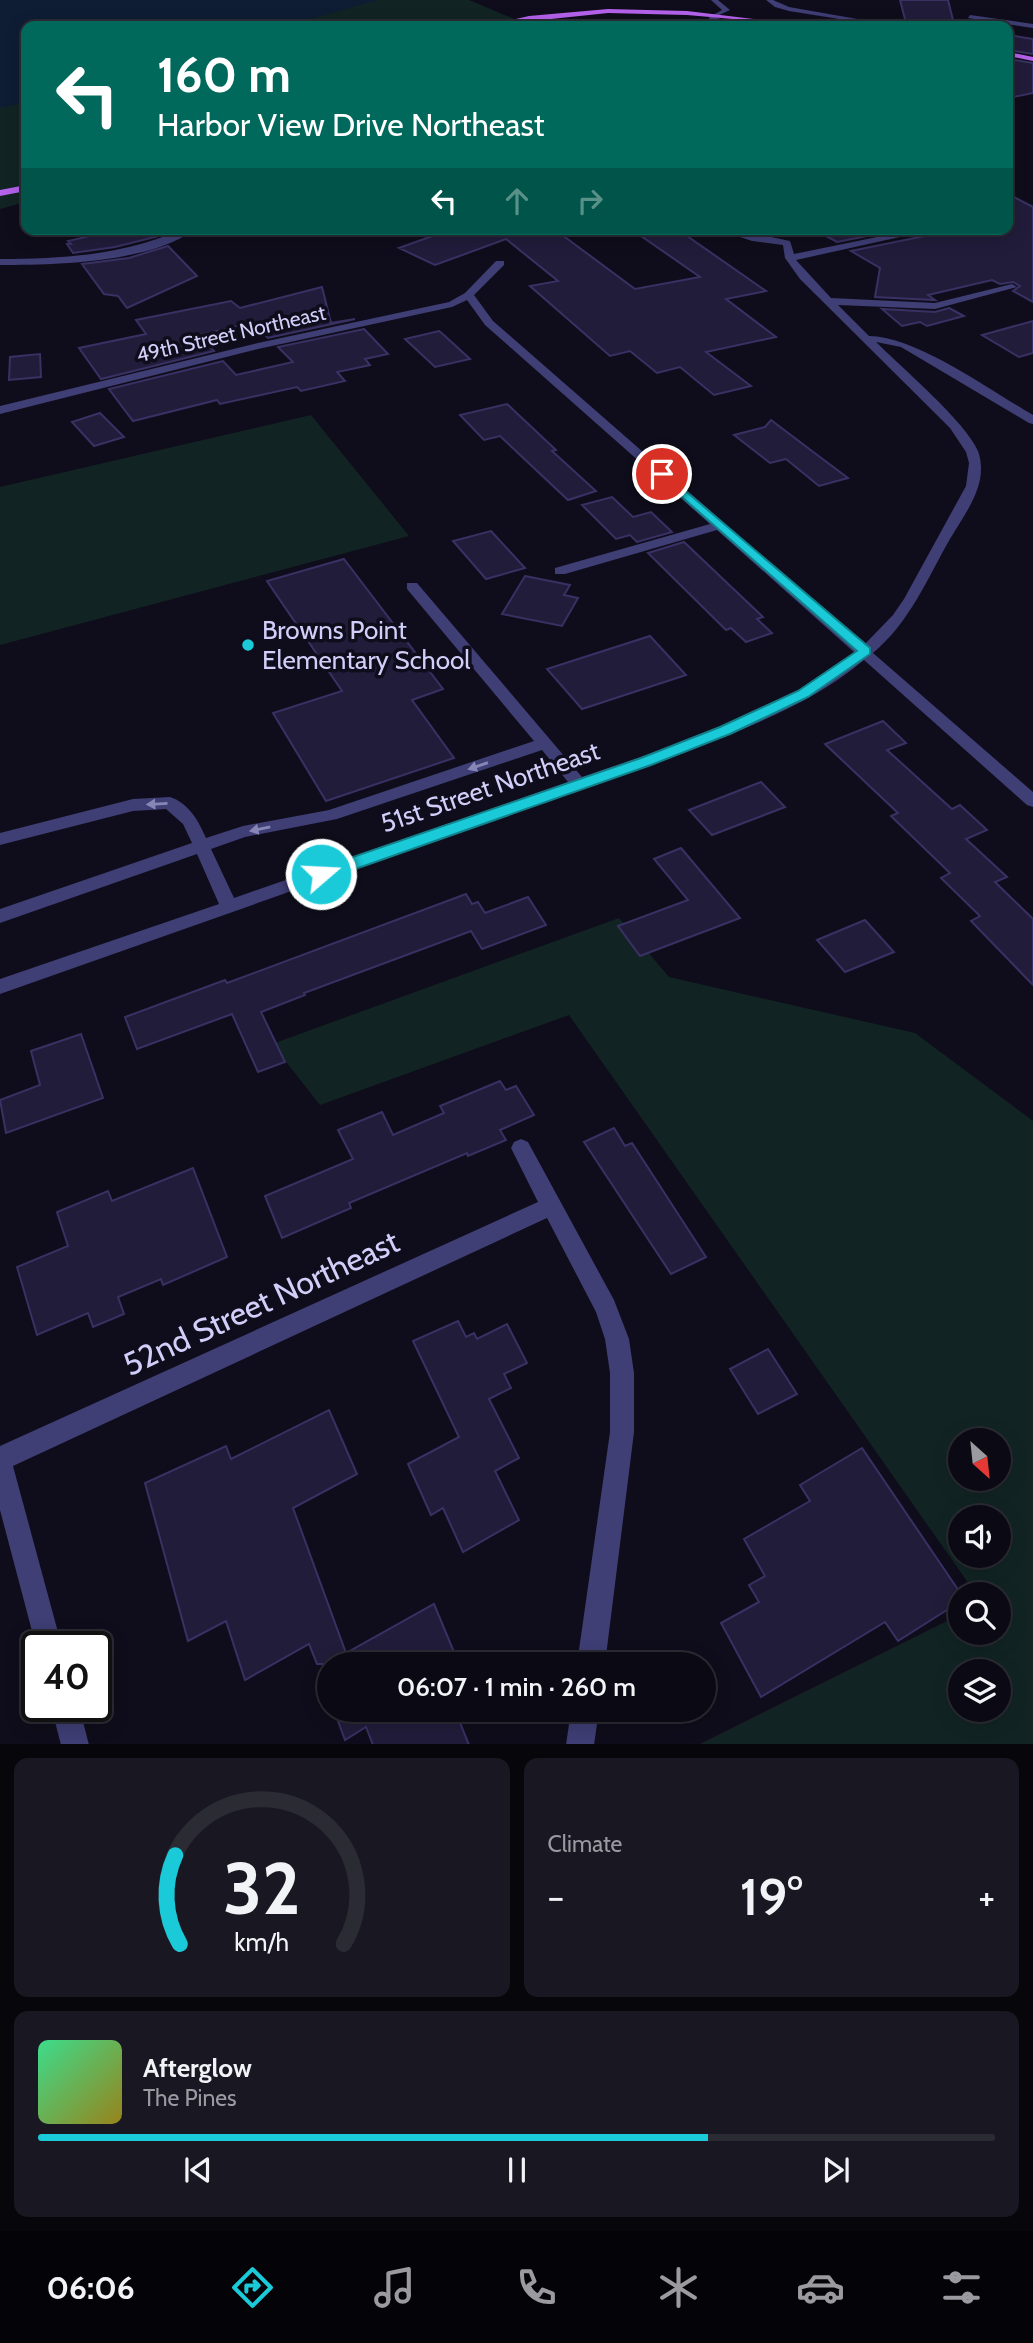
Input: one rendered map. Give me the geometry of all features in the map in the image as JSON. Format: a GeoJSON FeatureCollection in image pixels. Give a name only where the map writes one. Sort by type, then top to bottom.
{"type":"FeatureCollection","features":[{"type":"Feature","properties":{"kind":"main road"},"geometry":{"type":"LineString","coordinates":[[508,21],[597,7],[655,8],[766,21]]}},
{"type":"Feature","properties":{"kind":"main road"},"geometry":{"type":"LineString","coordinates":[[1013,55],[1033,59]]}},
{"type":"Feature","properties":{"kind":"main road"},"geometry":{"type":"LineString","coordinates":[[0,193],[21,189]]}},
{"type":"Feature","properties":{"kind":"street"},"geometry":{"type":"LineString","coordinates":[[714,0],[727,10],[711,18],[718,21]]}},
{"type":"Feature","properties":{"kind":"street"},"geometry":{"type":"LineString","coordinates":[[769,0],[781,7],[864,21]]}},
{"type":"Feature","properties":{"kind":"street"},"geometry":{"type":"LineString","coordinates":[[970,17],[998,21]]}},
{"type":"Feature","properties":{"kind":"street"},"geometry":{"type":"LineString","coordinates":[[1013,23],[1033,26]]}},
{"type":"Feature","properties":{"kind":"street"},"geometry":{"type":"LineString","coordinates":[[0,262],[114,256],[148,248],[177,235]]}},
{"type":"Feature","properties":{"kind":"street"},"geometry":{"type":"LineString","coordinates":[[742,235],[787,243]]}},
{"type":"Feature","properties":{"kind":"street"},"geometry":{"type":"LineString","coordinates":[[791,235],[787,243],[790,258],[902,235]]}},
{"type":"Feature","properties":{"kind":"street","name":"51st Street Northeast"},"geometry":{"type":"LineString","coordinates":[[0,987],[725,731],[803,694],[865,651],[898,618],[976,479],[972,452],[954,426],[804,277],[790,258]]}},
{"type":"Feature","properties":{"kind":"street"},"geometry":{"type":"LineString","coordinates":[[500,263],[469,296],[489,323],[1033,800]]}},
{"type":"Feature","properties":{"kind":"street"},"geometry":{"type":"LineString","coordinates":[[828,301],[935,306],[1012,287]]}},
{"type":"Feature","properties":{"kind":"street","name":"49th Street Northeast"},"geometry":{"type":"LineString","coordinates":[[0,410],[258,346],[452,304],[469,296]]}},
{"type":"Feature","properties":{"kind":"street"},"geometry":{"type":"LineString","coordinates":[[869,339],[884,339],[905,345],[1033,420]]}},
{"type":"Feature","properties":{"kind":"street"},"geometry":{"type":"LineString","coordinates":[[560,570],[721,525]]}},
{"type":"Feature","properties":{"kind":"street"},"geometry":{"type":"LineString","coordinates":[[412,586],[579,784]]}},
{"type":"Feature","properties":{"kind":"street"},"geometry":{"type":"LineString","coordinates":[[0,916],[243,832],[331,815],[543,744]]}},
{"type":"Feature","properties":{"kind":"street"},"geometry":{"type":"LineString","coordinates":[[0,839],[133,805],[170,803],[190,821],[229,907]]}},
{"type":"Feature","properties":{"kind":"street"},"geometry":{"type":"LineString","coordinates":[[520,1148],[606,1308],[617,1339],[622,1373],[622,1432],[593,1652]]}},
{"type":"Feature","properties":{"kind":"street","name":"52nd Street Northeast"},"geometry":{"type":"LineString","coordinates":[[0,1460],[551,1206]]}},
{"type":"Feature","properties":{"kind":"street"},"geometry":{"type":"LineString","coordinates":[[0,1460],[45,1631]]}},
{"type":"Feature","properties":{"kind":"street"},"geometry":{"type":"LineString","coordinates":[[69,1722],[75,1744]]}},
{"type":"Feature","properties":{"kind":"street"},"geometry":{"type":"LineString","coordinates":[[580,1744],[583,1722]]}},
{"type":"Feature","properties":{"kind":"green space"},"geometry":{"type":"Polygon","coordinates":[[[300,0],[469,0],[519,21],[229,21],[300,0]]]}},
{"type":"Feature","properties":{"kind":"green space"},"geometry":{"type":"Polygon","coordinates":[[[21,80],[21,203],[0,209],[0,85],[21,80]]]}},
{"type":"Feature","properties":{"kind":"green space"},"geometry":{"type":"Polygon","coordinates":[[[311,415],[409,536],[0,645],[0,487],[311,415]]]}},
{"type":"Feature","properties":{"kind":"green space"},"geometry":{"type":"Polygon","coordinates":[[[619,918],[669,977],[915,1033],[1033,1121],[1033,1744],[700,1744],[948,1620],[948,1645],[1011,1645],[1011,1582],[968,1582],[958,1568],[1011,1568],[1011,1505],[948,1505],[948,1554],[569,1015],[320,1105],[272,1044],[619,918]]]}},
{"type":"Feature","properties":{"kind":"water"},"geometry":{"type":"Polygon","coordinates":[[[0,0],[378,0],[303,21],[21,21],[21,103],[0,108],[0,0]]]}},
{"type":"Feature","properties":{"kind":"building"},"geometry":{"type":"Polygon","coordinates":[[[900,0],[948,0],[953,21],[905,21],[900,0]]]}},
{"type":"Feature","properties":{"kind":"building"},"geometry":{"type":"Polygon","coordinates":[[[1013,36],[1033,39],[1033,54],[1013,51],[1013,36]]]}},
{"type":"Feature","properties":{"kind":"building"},"geometry":{"type":"Polygon","coordinates":[[[1013,60],[1033,63],[1033,93],[1013,97],[1013,60]]]}},
{"type":"Feature","properties":{"kind":"building"},"geometry":{"type":"Polygon","coordinates":[[[1013,197],[1033,207],[1033,302],[1013,291],[1020,286],[1013,282],[1000,284],[992,280],[928,295],[935,300],[875,297],[880,268],[851,251],[930,235],[1013,235],[1013,197]]]}},
{"type":"Feature","properties":{"kind":"building"},"geometry":{"type":"Polygon","coordinates":[[[84,235],[159,236],[115,247],[73,253],[68,241],[86,237],[84,235]]]}},
{"type":"Feature","properties":{"kind":"building"},"geometry":{"type":"Polygon","coordinates":[[[435,235],[562,235],[635,289],[700,277],[640,235],[686,235],[766,291],[726,299],[776,337],[706,352],[751,386],[714,395],[680,367],[657,373],[630,351],[610,356],[530,286],[558,281],[506,239],[435,265],[399,248],[435,235]]]}},
{"type":"Feature","properties":{"kind":"building"},"geometry":{"type":"Polygon","coordinates":[[[830,235],[872,235],[837,242],[826,236],[830,235]]]}},
{"type":"Feature","properties":{"kind":"building"},"geometry":{"type":"Polygon","coordinates":[[[168,246],[197,276],[127,308],[118,296],[104,294],[82,264],[129,258],[168,246]]]}},
{"type":"Feature","properties":{"kind":"building"},"geometry":{"type":"Polygon","coordinates":[[[322,287],[331,323],[355,319],[268,338],[251,323],[199,335],[214,351],[101,379],[79,348],[146,334],[136,320],[231,301],[240,308],[322,287]]]}},
{"type":"Feature","properties":{"kind":"building"},"geometry":{"type":"Polygon","coordinates":[[[949,308],[964,316],[927,326],[920,322],[902,326],[882,309],[935,312],[949,308]]]}},
{"type":"Feature","properties":{"kind":"building"},"geometry":{"type":"Polygon","coordinates":[[[1033,321],[1033,353],[1019,357],[982,335],[1033,321]]]}},
{"type":"Feature","properties":{"kind":"building"},"geometry":{"type":"Polygon","coordinates":[[[364,329],[388,354],[365,359],[370,365],[337,372],[345,381],[301,391],[297,387],[220,404],[217,400],[133,421],[109,389],[223,361],[236,375],[293,362],[278,347],[364,329]]]}},
{"type":"Feature","properties":{"kind":"building"},"geometry":{"type":"Polygon","coordinates":[[[439,331],[470,359],[435,367],[405,339],[439,331]]]}},
{"type":"Feature","properties":{"kind":"building"},"geometry":{"type":"Polygon","coordinates":[[[40,354],[41,377],[9,380],[10,357],[40,354]]]}},
{"type":"Feature","properties":{"kind":"building"},"geometry":{"type":"Polygon","coordinates":[[[507,404],[556,450],[552,451],[596,491],[568,500],[500,436],[484,440],[460,415],[507,404]]]}},
{"type":"Feature","properties":{"kind":"building"},"geometry":{"type":"Polygon","coordinates":[[[100,413],[124,437],[94,446],[72,422],[100,413]]]}},
{"type":"Feature","properties":{"kind":"building"},"geometry":{"type":"Polygon","coordinates":[[[771,420],[848,478],[819,486],[786,459],[770,463],[734,435],[765,427],[771,420]]]}},
{"type":"Feature","properties":{"kind":"building"},"geometry":{"type":"Polygon","coordinates":[[[612,497],[633,517],[651,512],[672,532],[637,542],[630,535],[616,539],[582,505],[612,497]]]}},
{"type":"Feature","properties":{"kind":"building"},"geometry":{"type":"Polygon","coordinates":[[[491,531],[525,568],[486,579],[453,541],[491,531]]]}},
{"type":"Feature","properties":{"kind":"building"},"geometry":{"type":"Polygon","coordinates":[[[684,542],[763,617],[757,619],[772,633],[746,642],[731,628],[726,630],[648,553],[684,542]]]}},
{"type":"Feature","properties":{"kind":"building"},"geometry":{"type":"Polygon","coordinates":[[[344,559],[443,689],[412,700],[454,758],[326,801],[273,713],[342,691],[267,581],[344,559]]]}},
{"type":"Feature","properties":{"kind":"building"},"geometry":{"type":"Polygon","coordinates":[[[525,576],[570,585],[564,595],[578,598],[562,626],[502,614],[525,576]]]}},
{"type":"Feature","properties":{"kind":"building"},"geometry":{"type":"Polygon","coordinates":[[[650,636],[686,675],[582,709],[547,669],[650,636]]]}},
{"type":"Feature","properties":{"kind":"building"},"geometry":{"type":"Polygon","coordinates":[[[883,721],[906,743],[887,750],[952,809],[960,805],[987,830],[966,839],[1007,877],[995,882],[1033,919],[1033,985],[971,921],[980,916],[941,878],[950,873],[891,816],[898,813],[825,744],[883,721]]]}},
{"type":"Feature","properties":{"kind":"building"},"geometry":{"type":"Polygon","coordinates":[[[761,782],[785,807],[712,835],[689,810],[761,782]]]}},
{"type":"Feature","properties":{"kind":"building"},"geometry":{"type":"Polygon","coordinates":[[[681,848],[740,918],[640,956],[618,926],[688,900],[654,859],[681,848]]]}},
{"type":"Feature","properties":{"kind":"building"},"geometry":{"type":"Polygon","coordinates":[[[466,894],[472,904],[478,902],[485,913],[528,897],[546,925],[482,949],[471,931],[304,993],[305,995],[261,1012],[285,1062],[258,1072],[232,1014],[137,1049],[125,1017],[225,980],[227,983],[466,894]]]}},
{"type":"Feature","properties":{"kind":"building"},"geometry":{"type":"Polygon","coordinates":[[[865,920],[894,952],[845,972],[817,940],[865,920]]]}},
{"type":"Feature","properties":{"kind":"building"},"geometry":{"type":"Polygon","coordinates":[[[81,1034],[103,1098],[6,1133],[0,1100],[40,1085],[31,1051],[81,1034]]]}},
{"type":"Feature","properties":{"kind":"building"},"geometry":{"type":"Polygon","coordinates":[[[500,1081],[506,1090],[516,1086],[534,1115],[500,1130],[506,1140],[468,1156],[467,1153],[349,1203],[351,1208],[282,1238],[265,1196],[353,1159],[338,1130],[382,1112],[393,1135],[444,1113],[440,1106],[500,1081]]]}},
{"type":"Feature","properties":{"kind":"building"},"geometry":{"type":"Polygon","coordinates":[[[614,1128],[625,1146],[632,1143],[706,1257],[671,1274],[584,1142],[614,1128]]]}},
{"type":"Feature","properties":{"kind":"building"},"geometry":{"type":"Polygon","coordinates":[[[193,1168],[227,1257],[163,1285],[161,1279],[118,1297],[124,1314],[93,1327],[88,1313],[37,1335],[17,1267],[68,1246],[57,1212],[108,1191],[112,1201],[193,1168]]]}},
{"type":"Feature","properties":{"kind":"building"},"geometry":{"type":"Polygon","coordinates":[[[458,1321],[466,1337],[474,1333],[477,1339],[507,1324],[527,1363],[504,1374],[511,1388],[489,1399],[519,1458],[495,1471],[519,1520],[463,1552],[443,1508],[431,1515],[408,1464],[459,1437],[413,1341],[458,1321]]]}},
{"type":"Feature","properties":{"kind":"building"},"geometry":{"type":"Polygon","coordinates":[[[768,1349],[797,1394],[758,1414],[730,1369],[768,1349]]]}},
{"type":"Feature","properties":{"kind":"building"},"geometry":{"type":"Polygon","coordinates":[[[329,1410],[357,1474],[293,1508],[346,1652],[317,1652],[317,1664],[309,1644],[245,1680],[226,1621],[188,1641],[145,1483],[226,1446],[231,1459],[329,1410]]]}},
{"type":"Feature","properties":{"kind":"building"},"geometry":{"type":"Polygon","coordinates":[[[862,1448],[953,1582],[948,1582],[948,1609],[898,1641],[885,1622],[761,1697],[721,1623],[759,1602],[749,1585],[765,1576],[744,1539],[810,1501],[800,1485],[862,1448]]]}},
{"type":"Feature","properties":{"kind":"building"},"geometry":{"type":"Polygon","coordinates":[[[434,1604],[454,1652],[348,1652],[434,1604]]]}},
{"type":"Feature","properties":{"kind":"building"},"geometry":{"type":"Polygon","coordinates":[[[338,1722],[460,1722],[469,1744],[373,1744],[366,1727],[345,1740],[338,1722]]]}},
{"type":"Feature","properties":{"kind":"place","name":"Browns Point Elementary School"},"geometry":{"type":"Point","coordinates":[248,645]}},
{"type":"Feature","properties":{"kind":"route"},"geometry":{"type":"LineString","coordinates":[[321,874],[725,731],[803,694],[865,651],[662,474]]}}]}
